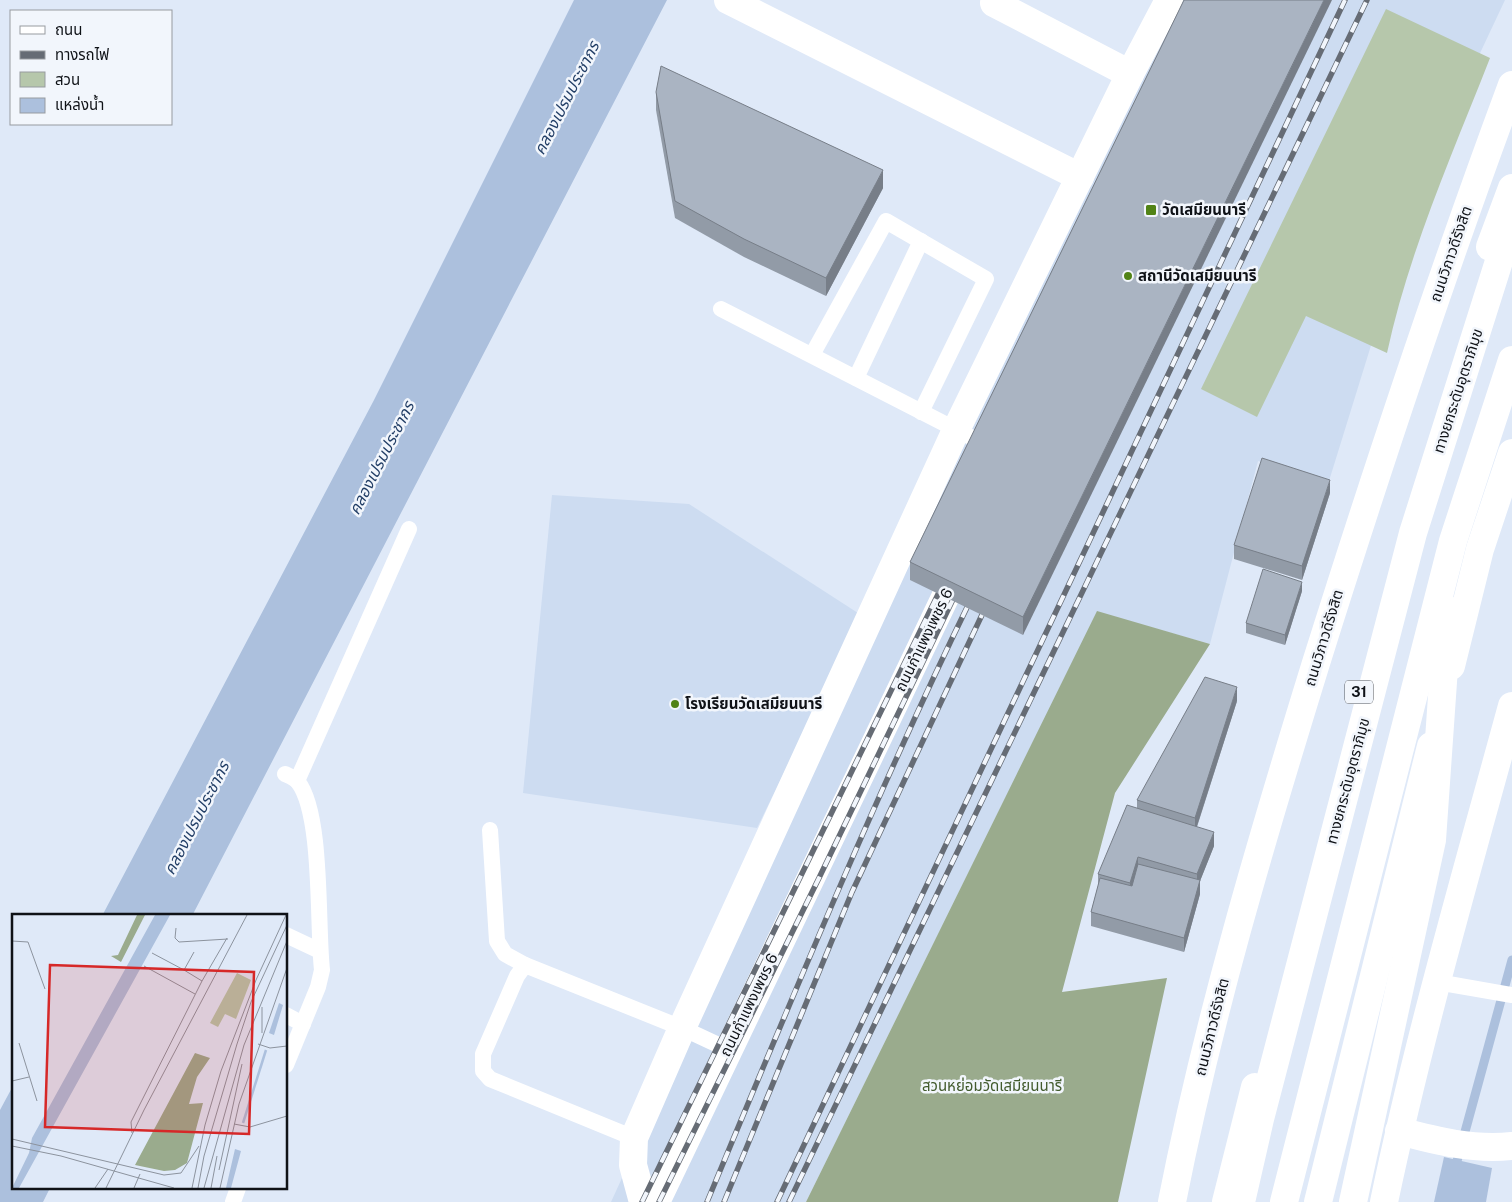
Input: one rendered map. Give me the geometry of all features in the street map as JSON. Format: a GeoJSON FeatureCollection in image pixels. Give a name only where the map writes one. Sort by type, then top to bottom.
{"type":"FeatureCollection","features":[{"type":"Feature","properties":{"kind":"main road"},"geometry":{"type":"LineString","coordinates":[[728,0],[1080,177]]}},
{"type":"Feature","properties":{"kind":"main road"},"geometry":{"type":"LineString","coordinates":[[642,1202],[633,1165],[634,1138],[682,1028],[956,430],[1130,74],[1169,0]]}},
{"type":"Feature","properties":{"kind":"main road"},"geometry":{"type":"LineString","coordinates":[[993,1],[1130,74]]}},
{"type":"Feature","properties":{"kind":"main road","name":"ถนนวิภาวดีรังสิต"},"geometry":{"type":"LineString","coordinates":[[1172,1202],[1183,1146],[1216,1007],[1268,822],[1380,463],[1430,313],[1512,85]]}},
{"type":"Feature","properties":{"kind":"main road","name":"31"},"geometry":{"type":"LineString","coordinates":[[1226,1202],[1401,534],[1498,220],[1512,188]]}},
{"type":"Feature","properties":{"kind":"main road","name":"ทางยกระดับอุตราภิมุข"},"geometry":{"type":"LineString","coordinates":[[1241,1202],[1260,1119],[1413,532],[1512,220]]}},
{"type":"Feature","properties":{"kind":"main road"},"geometry":{"type":"LineString","coordinates":[[1284,1202],[1453,541],[1512,360]]}},
{"type":"Feature","properties":{"kind":"main road"},"geometry":{"type":"LineString","coordinates":[[1318,1202],[1480,549],[1512,453]]}},
{"type":"Feature","properties":{"kind":"main road","name":"ถนนกำแพงเพชร 6"},"geometry":{"type":"LineString","coordinates":[[656,1202],[974,538]]}},
{"type":"Feature","properties":{"kind":"main road"},"geometry":{"type":"LineString","coordinates":[[1353,1202],[1432,840],[1453,541]]}},
{"type":"Feature","properties":{"kind":"main road"},"geometry":{"type":"LineString","coordinates":[[1384,1202],[1399,1132],[1437,982],[1512,706]]}},
{"type":"Feature","properties":{"kind":"main road"},"geometry":{"type":"LineString","coordinates":[[1399,1132],[1464,1146],[1512,1146]]}},
{"type":"Feature","properties":{"kind":"lane"},"geometry":{"type":"LineString","coordinates":[[812,355],[886,221],[986,279],[921,412]]}},
{"type":"Feature","properties":{"kind":"lane"},"geometry":{"type":"LineString","coordinates":[[856,378],[922,241]]}},
{"type":"Feature","properties":{"kind":"lane"},"geometry":{"type":"LineString","coordinates":[[722,309],[1004,454]]}},
{"type":"Feature","properties":{"kind":"lane"},"geometry":{"type":"LineString","coordinates":[[288,1060],[318,987],[322,970],[315,836],[309,808],[291,778],[408,529]]}},
{"type":"Feature","properties":{"kind":"lane"},"geometry":{"type":"LineString","coordinates":[[490,830],[496,940],[504,954],[525,965],[682,1028],[728,1049]]}},
{"type":"Feature","properties":{"kind":"lane"},"geometry":{"type":"LineString","coordinates":[[288,936],[320,951]]}},
{"type":"Feature","properties":{"kind":"lane"},"geometry":{"type":"LineString","coordinates":[[525,965],[517,976],[483,1054],[483,1070],[490,1079],[634,1138]]}},
{"type":"Feature","properties":{"kind":"lane"},"geometry":{"type":"LineString","coordinates":[[1437,982],[1512,995]]}},
{"type":"Feature","properties":{"kind":"lane"},"geometry":{"type":"LineString","coordinates":[[288,1016],[303,1024]]}},
{"type":"Feature","properties":{"kind":"lane"},"geometry":{"type":"LineString","coordinates":[[233,1202],[237,1190]]}},
{"type":"Feature","properties":{"kind":"shaded area"},"geometry":{"type":"Polygon","coordinates":[[[1171,0],[1505,0],[1426,168],[1329,481],[1258,461],[1210,644],[1097,612],[806,1202],[611,1202],[893,585],[1171,0]]]}},
{"type":"Feature","properties":{"kind":"shaded area","name":"โรงเรียนวัดเสมียนนารี"},"geometry":{"type":"Polygon","coordinates":[[[552,495],[689,504],[861,615],[757,828],[523,793],[552,495]]]}},
{"type":"Feature","properties":{"kind":"green space"},"geometry":{"type":"Polygon","coordinates":[[[1386,9],[1490,58],[1419,240],[1396,315],[1387,353],[1306,316],[1257,417],[1201,389],[1386,9]]]}},
{"type":"Feature","properties":{"kind":"green space","name":"สวนหย่อมวัดเสมียนนารี"},"geometry":{"type":"Polygon","coordinates":[[[1097,611],[1210,644],[1115,793],[1062,992],[1167,978],[1118,1202],[806,1202],[1097,611]]]}},
{"type":"Feature","properties":{"kind":"water","name":"คลองเปรมประชากร"},"geometry":{"type":"Polygon","coordinates":[[[574,0],[667,0],[193,914],[103,914],[374,400],[574,0]]]}},
{"type":"Feature","properties":{"kind":"water"},"geometry":{"type":"Polygon","coordinates":[[[12,1088],[12,1190],[49,1190],[43,1202],[0,1202],[0,1110],[12,1088]]]}},
{"type":"Feature","properties":{"kind":"water"},"geometry":{"type":"Polygon","coordinates":[[[1444,1157],[1492,1168],[1486,1202],[1434,1202],[1444,1157]]]}},
{"type":"Feature","properties":{"kind":"building","name":"สถานีวัดเสมียนนารี"},"geometry":{"type":"Polygon","coordinates":[[[1184,0],[1324,0],[1023,617],[910,562],[1184,0]]]}},
{"type":"Feature","properties":{"kind":"building"},"geometry":{"type":"Polygon","coordinates":[[[661,66],[883,170],[826,278],[744,239],[675,201],[656,92],[661,66]]]}},
{"type":"Feature","properties":{"kind":"building"},"geometry":{"type":"Polygon","coordinates":[[[1262,458],[1330,480],[1302,566],[1234,545],[1262,458]]]}},
{"type":"Feature","properties":{"kind":"building"},"geometry":{"type":"Polygon","coordinates":[[[1263,569],[1302,582],[1285,635],[1246,623],[1263,569]]]}},
{"type":"Feature","properties":{"kind":"building"},"geometry":{"type":"Polygon","coordinates":[[[1205,677],[1237,687],[1195,818],[1137,800],[1205,677]]]}},
{"type":"Feature","properties":{"kind":"building"},"geometry":{"type":"Polygon","coordinates":[[[1127,805],[1214,832],[1197,874],[1138,857],[1130,883],[1098,874],[1127,805]]]}},
{"type":"Feature","properties":{"kind":"building"},"geometry":{"type":"Polygon","coordinates":[[[1138,864],[1200,880],[1184,938],[1091,912],[1100,878],[1132,886],[1138,864]]]}},
{"type":"Feature","properties":{"kind":"waterway"},"geometry":{"type":"LineString","coordinates":[[1454,1172],[1512,960]]}},
{"type":"Feature","properties":{"kind":"railway"},"geometry":{"type":"LineString","coordinates":[[777,1202],[1345,0]]}},
{"type":"Feature","properties":{"kind":"railway"},"geometry":{"type":"LineString","coordinates":[[789,1202],[1367,0]]}},
{"type":"Feature","properties":{"kind":"railway"},"geometry":{"type":"LineString","coordinates":[[642,1202],[944,582]]}},
{"type":"Feature","properties":{"kind":"railway"},"geometry":{"type":"LineString","coordinates":[[659,1202],[819,878],[958,589]]}},
{"type":"Feature","properties":{"kind":"railway"},"geometry":{"type":"LineString","coordinates":[[707,1202],[803,973],[902,745],[973,595]]}},
{"type":"Feature","properties":{"kind":"railway"},"geometry":{"type":"LineString","coordinates":[[724,1202],[852,892],[988,602]]}},
{"type":"Feature","properties":{"kind":"place","name":"วัดเสมียนนารี"},"geometry":{"type":"Point","coordinates":[1151,210]}},
{"type":"Feature","properties":{"kind":"place","name":"สถานีวัดเสมียนนารี"},"geometry":{"type":"Point","coordinates":[1128,276]}},
{"type":"Feature","properties":{"kind":"place","name":"โรงเรียนวัดเสมียนนารี"},"geometry":{"type":"Point","coordinates":[675,704]}}]}
